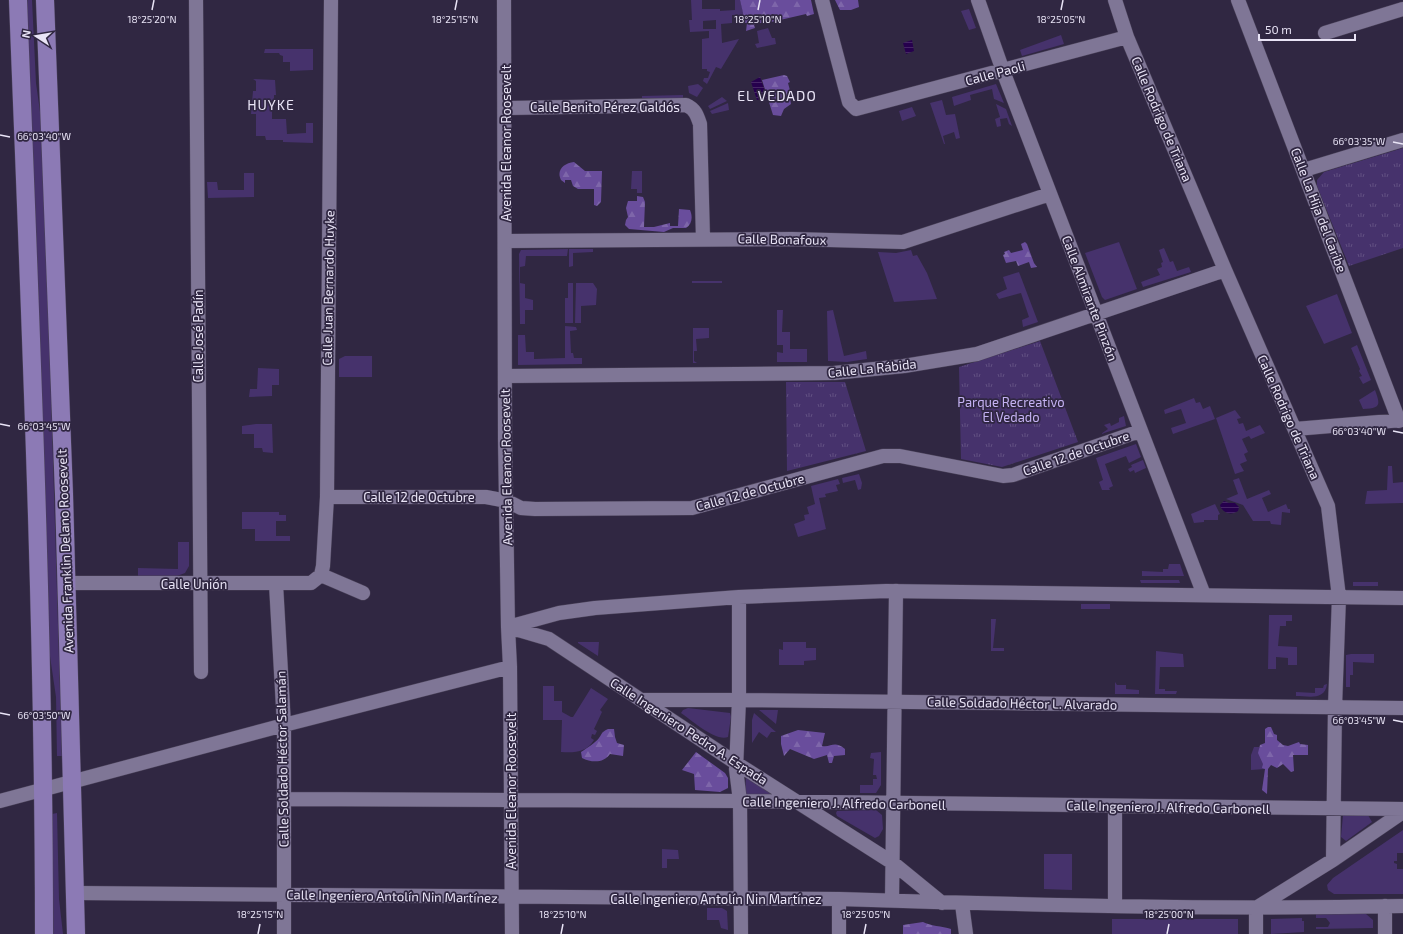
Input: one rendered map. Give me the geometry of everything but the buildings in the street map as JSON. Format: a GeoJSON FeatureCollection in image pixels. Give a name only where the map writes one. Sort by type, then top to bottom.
{"type":"FeatureCollection","features":[{"type":"Feature","properties":{"kind":"main road","name":"Avenida Franklin Delano Roosevelt"},"geometry":{"type":"LineString","coordinates":[[18,0],[33,401],[44,789],[44,934]]}},
{"type":"Feature","properties":{"kind":"main road","name":"Avenida Franklin Delano Roosevelt"},"geometry":{"type":"LineString","coordinates":[[45,0],[64,494],[65,583],[73,781],[76,934]]}},
{"type":"Feature","properties":{"kind":"street","name":"Calle José Padín"},"geometry":{"type":"LineString","coordinates":[[196,0],[201,672]]}},
{"type":"Feature","properties":{"kind":"street","name":"Calle Juan Bernardo Huyke"},"geometry":{"type":"LineString","coordinates":[[321,576],[323,566],[327,497],[331,0]]}},
{"type":"Feature","properties":{"kind":"street","name":"Avenida Eleanor Roosevelt"},"geometry":{"type":"LineString","coordinates":[[504,0],[506,108],[505,376],[512,800],[512,934]]}},
{"type":"Feature","properties":{"kind":"street","name":"Calle Paoli"},"geometry":{"type":"LineString","coordinates":[[822,0],[849,102],[856,109],[863,109],[1127,37]]}},
{"type":"Feature","properties":{"kind":"street","name":"Calle Almirante Pinzón"},"geometry":{"type":"LineString","coordinates":[[978,0],[1003,71],[1204,595]]}},
{"type":"Feature","properties":{"kind":"street","name":"Calle Rodrigo de Triana"},"geometry":{"type":"LineString","coordinates":[[1115,0],[1127,37],[1225,270],[1328,506],[1339,597],[1335,707],[1333,860]]}},
{"type":"Feature","properties":{"kind":"street","name":"Calle La Hija del Caribe"},"geometry":{"type":"LineString","coordinates":[[1238,0],[1401,420]]}},
{"type":"Feature","properties":{"kind":"street"},"geometry":{"type":"LineString","coordinates":[[1325,33],[1403,9]]}},
{"type":"Feature","properties":{"kind":"street","name":"Calle Benito Pérez Galdós"},"geometry":{"type":"LineString","coordinates":[[506,108],[686,106],[691,108],[695,111],[700,124],[703,239]]}},
{"type":"Feature","properties":{"kind":"street"},"geometry":{"type":"LineString","coordinates":[[1304,170],[1403,140]]}},
{"type":"Feature","properties":{"kind":"street","name":"Calle Bonafoux"},"geometry":{"type":"LineString","coordinates":[[506,241],[792,238],[903,242],[1050,194]]}},
{"type":"Feature","properties":{"kind":"street","name":"Calle La Rábida"},"geometry":{"type":"LineString","coordinates":[[505,376],[834,373],[904,366],[976,354],[1225,270]]}},
{"type":"Feature","properties":{"kind":"street"},"geometry":{"type":"LineString","coordinates":[[1295,429],[1401,420]]}},
{"type":"Feature","properties":{"kind":"street","name":"Calle 12 de Octubre"},"geometry":{"type":"LineString","coordinates":[[327,497],[486,497],[507,501],[521,508],[535,509],[692,508],[883,456],[900,456],[1003,476],[1013,475],[1140,431]]}},
{"type":"Feature","properties":{"kind":"street"},"geometry":{"type":"LineString","coordinates":[[321,576],[363,592]]}},
{"type":"Feature","properties":{"kind":"street","name":"Calle Unión"},"geometry":{"type":"LineString","coordinates":[[65,583],[276,584],[311,583],[321,576]]}},
{"type":"Feature","properties":{"kind":"street","name":"Calle Soldado Héctor Salamán"},"geometry":{"type":"LineString","coordinates":[[276,584],[284,725],[284,934]]}},
{"type":"Feature","properties":{"kind":"street"},"geometry":{"type":"LineString","coordinates":[[508,627],[566,612],[739,597],[896,591],[1403,598]]}},
{"type":"Feature","properties":{"kind":"street"},"geometry":{"type":"LineString","coordinates":[[892,901],[896,591]]}},
{"type":"Feature","properties":{"kind":"street"},"geometry":{"type":"LineString","coordinates":[[739,597],[739,700],[736,763],[740,802],[742,898],[741,934]]}},
{"type":"Feature","properties":{"kind":"street","name":"Calle Ingeniero Pedro A. Espada"},"geometry":{"type":"LineString","coordinates":[[508,627],[549,639],[736,763],[893,863],[942,903]]}},
{"type":"Feature","properties":{"kind":"street"},"geometry":{"type":"LineString","coordinates":[[0,801],[284,725],[510,667]]}},
{"type":"Feature","properties":{"kind":"street","name":"Calle Soldado Héctor L. Alvarado"},"geometry":{"type":"LineString","coordinates":[[642,700],[894,701],[1403,708]]}},
{"type":"Feature","properties":{"kind":"street","name":"Calle Ingeniero J. Alfredo Carbonell"},"geometry":{"type":"LineString","coordinates":[[284,799],[796,802],[1403,811]]}},
{"type":"Feature","properties":{"kind":"street"},"geometry":{"type":"LineString","coordinates":[[1115,807],[1115,906]]}},
{"type":"Feature","properties":{"kind":"street"},"geometry":{"type":"LineString","coordinates":[[1256,934],[1256,908],[1333,860],[1403,811]]}},
{"type":"Feature","properties":{"kind":"street","name":"Calle Ingeniero Antolín Nin Martínez"},"geometry":{"type":"LineString","coordinates":[[76,893],[284,894],[512,898],[839,899],[962,904],[1256,908],[1403,906]]}},
{"type":"Feature","properties":{"kind":"street"},"geometry":{"type":"LineString","coordinates":[[839,899],[839,934]]}},
{"type":"Feature","properties":{"kind":"street"},"geometry":{"type":"LineString","coordinates":[[962,904],[966,934]]}},
{"type":"Feature","properties":{"kind":"street"},"geometry":{"type":"LineString","coordinates":[[1385,906],[1385,934]]}},
{"type":"Feature","properties":{"kind":"green space"},"geometry":{"type":"Polygon","coordinates":[[[26,0],[32,0],[36,83],[43,133],[62,756],[57,756],[56,697],[47,636],[26,0]]]}},
{"type":"Feature","properties":{"kind":"green space"},"geometry":{"type":"Polygon","coordinates":[[[691,0],[702,0],[702,9],[720,9],[720,11],[735,10],[735,0],[740,0],[744,15],[732,15],[732,23],[721,24],[722,43],[739,39],[721,69],[716,67],[707,84],[703,81],[704,78],[708,78],[710,72],[707,71],[707,69],[702,69],[702,39],[709,38],[709,31],[690,32],[689,20],[692,20],[691,0]],[[716,20],[703,21],[703,29],[716,29],[716,20]]]}},
{"type":"Feature","properties":{"kind":"green space"},"geometry":{"type":"Polygon","coordinates":[[[740,0],[811,0],[814,14],[807,16],[806,14],[767,23],[757,23],[754,25],[755,28],[746,31],[747,23],[743,23],[744,17],[740,0]]]}},
{"type":"Feature","properties":{"kind":"green space"},"geometry":{"type":"Polygon","coordinates":[[[835,0],[858,0],[859,7],[851,10],[840,10],[835,0]]]}},
{"type":"Feature","properties":{"kind":"green space"},"geometry":{"type":"Polygon","coordinates":[[[969,9],[976,28],[969,30],[961,11],[969,9]]]}},
{"type":"Feature","properties":{"kind":"green space"},"geometry":{"type":"Polygon","coordinates":[[[768,28],[772,38],[775,38],[776,44],[757,48],[755,44],[759,43],[757,31],[768,28]]]}},
{"type":"Feature","properties":{"kind":"green space"},"geometry":{"type":"Polygon","coordinates":[[[1061,35],[1064,44],[1022,56],[1020,50],[1061,35]]]}},
{"type":"Feature","properties":{"kind":"green space"},"geometry":{"type":"Polygon","coordinates":[[[265,49],[313,49],[313,70],[290,71],[290,62],[283,62],[283,56],[279,53],[264,53],[265,49]]]}},
{"type":"Feature","properties":{"kind":"green space"},"geometry":{"type":"Polygon","coordinates":[[[784,75],[787,76],[790,82],[788,83],[792,98],[790,99],[791,104],[784,109],[781,116],[773,115],[762,80],[784,75]]]}},
{"type":"Feature","properties":{"kind":"green space"},"geometry":{"type":"Polygon","coordinates":[[[253,79],[275,80],[276,95],[274,95],[274,100],[272,100],[272,119],[286,119],[287,134],[306,133],[306,123],[313,123],[313,143],[266,140],[265,136],[256,136],[256,114],[251,114],[253,91],[256,91],[256,81],[253,79]]]}},
{"type":"Feature","properties":{"kind":"green space"},"geometry":{"type":"Polygon","coordinates":[[[698,84],[703,88],[697,97],[689,93],[688,86],[698,84]]]}},
{"type":"Feature","properties":{"kind":"green space"},"geometry":{"type":"Polygon","coordinates":[[[996,84],[1004,103],[994,99],[992,89],[970,95],[971,100],[954,106],[952,97],[996,84]]]}},
{"type":"Feature","properties":{"kind":"green space"},"geometry":{"type":"Polygon","coordinates":[[[683,95],[683,98],[642,98],[642,96],[683,95]]]}},
{"type":"Feature","properties":{"kind":"green space"},"geometry":{"type":"Polygon","coordinates":[[[722,97],[727,101],[710,109],[708,106],[722,97]]]}},
{"type":"Feature","properties":{"kind":"green space"},"geometry":{"type":"Polygon","coordinates":[[[942,100],[946,115],[955,114],[960,138],[956,139],[954,132],[943,136],[945,144],[930,103],[942,100]]]}},
{"type":"Feature","properties":{"kind":"green space"},"geometry":{"type":"Polygon","coordinates":[[[728,103],[729,110],[712,114],[710,111],[728,103]]]}},
{"type":"Feature","properties":{"kind":"green space"},"geometry":{"type":"Polygon","coordinates":[[[996,104],[1006,109],[1012,126],[1009,124],[1007,118],[1000,119],[1001,126],[997,127],[995,119],[1000,117],[996,104]]]}},
{"type":"Feature","properties":{"kind":"green space"},"geometry":{"type":"Polygon","coordinates":[[[912,107],[916,116],[902,121],[899,111],[912,107]]]}},
{"type":"Feature","properties":{"kind":"green space"},"geometry":{"type":"Polygon","coordinates":[[[1403,148],[1403,248],[1349,266],[1317,186],[1317,180],[1324,172],[1403,148]]]}},
{"type":"Feature","properties":{"kind":"green space"},"geometry":{"type":"Polygon","coordinates":[[[574,162],[585,171],[602,171],[601,202],[597,206],[594,205],[594,189],[578,189],[573,186],[571,180],[565,180],[565,183],[561,180],[560,170],[564,165],[574,162]]]}},
{"type":"Feature","properties":{"kind":"green space"},"geometry":{"type":"Polygon","coordinates":[[[632,171],[642,171],[642,193],[637,193],[637,189],[631,189],[632,171]]]}},
{"type":"Feature","properties":{"kind":"green space"},"geometry":{"type":"Polygon","coordinates":[[[244,173],[254,173],[254,197],[208,198],[207,182],[217,182],[218,190],[244,190],[244,173]]]}},
{"type":"Feature","properties":{"kind":"green space"},"geometry":{"type":"Polygon","coordinates":[[[637,196],[643,197],[645,202],[644,227],[654,227],[670,223],[670,226],[678,226],[679,209],[690,210],[692,218],[691,222],[686,228],[673,228],[664,232],[629,229],[625,225],[628,217],[626,208],[628,201],[637,201],[637,196]]]}},
{"type":"Feature","properties":{"kind":"green space"},"geometry":{"type":"Polygon","coordinates":[[[1025,242],[1037,267],[1031,268],[1029,262],[1018,266],[1016,261],[1006,263],[1003,255],[1005,254],[1004,252],[1009,250],[1011,253],[1023,250],[1021,244],[1025,242]]]}},
{"type":"Feature","properties":{"kind":"green space"},"geometry":{"type":"Polygon","coordinates":[[[1119,242],[1137,289],[1105,300],[1102,297],[1085,253],[1119,242]]]}},
{"type":"Feature","properties":{"kind":"green space"},"geometry":{"type":"Polygon","coordinates":[[[1164,248],[1170,262],[1173,261],[1177,271],[1189,267],[1191,272],[1143,287],[1141,282],[1160,275],[1157,269],[1162,267],[1161,263],[1163,262],[1159,250],[1164,248]]]}},
{"type":"Feature","properties":{"kind":"green space"},"geometry":{"type":"Polygon","coordinates":[[[568,249],[567,256],[526,256],[525,266],[520,267],[520,283],[525,284],[525,298],[533,300],[533,310],[525,310],[525,324],[520,324],[519,254],[521,250],[568,249]]]}},
{"type":"Feature","properties":{"kind":"green space"},"geometry":{"type":"Polygon","coordinates":[[[569,249],[593,249],[593,252],[573,253],[573,266],[569,267],[569,249]]]}},
{"type":"Feature","properties":{"kind":"green space"},"geometry":{"type":"Polygon","coordinates":[[[911,250],[913,256],[917,255],[927,273],[937,299],[894,302],[878,252],[896,253],[911,250]]]}},
{"type":"Feature","properties":{"kind":"green space"},"geometry":{"type":"Polygon","coordinates":[[[1019,272],[1038,322],[1023,327],[1022,320],[1029,317],[1021,293],[999,299],[996,294],[1007,289],[1003,277],[1019,272]]]}},
{"type":"Feature","properties":{"kind":"green space"},"geometry":{"type":"Polygon","coordinates":[[[692,281],[722,281],[722,283],[692,283],[692,281]]]}},
{"type":"Feature","properties":{"kind":"green space"},"geometry":{"type":"Polygon","coordinates":[[[568,283],[573,283],[573,323],[565,323],[565,298],[568,298],[568,283]]]}},
{"type":"Feature","properties":{"kind":"green space"},"geometry":{"type":"Polygon","coordinates":[[[576,283],[593,283],[597,289],[596,305],[581,306],[581,323],[575,323],[576,283]]]}},
{"type":"Feature","properties":{"kind":"green space"},"geometry":{"type":"Polygon","coordinates":[[[1337,294],[1352,333],[1324,344],[1306,306],[1337,294]]]}},
{"type":"Feature","properties":{"kind":"green space"},"geometry":{"type":"Polygon","coordinates":[[[777,310],[783,310],[782,332],[790,332],[790,349],[807,349],[807,362],[777,362],[777,352],[783,353],[783,345],[777,345],[777,310]]]}},
{"type":"Feature","properties":{"kind":"green space"},"geometry":{"type":"Polygon","coordinates":[[[833,310],[844,356],[866,351],[867,359],[847,362],[828,361],[827,311],[833,310]]]}},
{"type":"Feature","properties":{"kind":"green space"},"geometry":{"type":"Polygon","coordinates":[[[565,326],[576,327],[577,330],[570,331],[571,353],[573,353],[574,358],[582,358],[582,364],[518,365],[518,335],[525,335],[526,352],[534,352],[534,359],[565,358],[565,326]]]}},
{"type":"Feature","properties":{"kind":"green space"},"geometry":{"type":"Polygon","coordinates":[[[693,328],[709,328],[709,338],[696,339],[697,351],[694,351],[694,361],[697,363],[693,363],[693,328]]]}},
{"type":"Feature","properties":{"kind":"green space","name":"Parque Recreativo El Vedado"},"geometry":{"type":"Polygon","coordinates":[[[1040,341],[1078,442],[1002,467],[961,459],[959,367],[1040,341]]]}},
{"type":"Feature","properties":{"kind":"green space"},"geometry":{"type":"Polygon","coordinates":[[[1357,345],[1371,380],[1363,384],[1359,377],[1362,376],[1359,371],[1360,369],[1351,348],[1357,345]]]}},
{"type":"Feature","properties":{"kind":"green space"},"geometry":{"type":"Polygon","coordinates":[[[345,356],[372,356],[372,377],[339,377],[339,359],[345,356]]]}},
{"type":"Feature","properties":{"kind":"green space"},"geometry":{"type":"Polygon","coordinates":[[[258,368],[279,369],[279,385],[272,385],[272,396],[249,397],[250,389],[257,389],[258,368]]]}},
{"type":"Feature","properties":{"kind":"green space"},"geometry":{"type":"Polygon","coordinates":[[[786,382],[845,382],[866,451],[787,471],[786,382]]]}},
{"type":"Feature","properties":{"kind":"green space"},"geometry":{"type":"Polygon","coordinates":[[[1375,390],[1378,405],[1373,408],[1363,409],[1359,400],[1375,390]]]}},
{"type":"Feature","properties":{"kind":"green space"},"geometry":{"type":"Polygon","coordinates":[[[1194,398],[1196,403],[1200,402],[1203,409],[1210,406],[1215,419],[1173,434],[1171,428],[1186,423],[1181,409],[1165,414],[1164,410],[1194,398]]]}},
{"type":"Feature","properties":{"kind":"green space"},"geometry":{"type":"Polygon","coordinates":[[[1235,410],[1241,418],[1237,419],[1239,424],[1243,423],[1246,431],[1260,425],[1265,433],[1251,439],[1249,436],[1242,439],[1248,452],[1244,454],[1247,461],[1240,464],[1244,471],[1235,474],[1216,418],[1235,410]]]}},
{"type":"Feature","properties":{"kind":"green space"},"geometry":{"type":"Polygon","coordinates":[[[1124,416],[1126,426],[1101,434],[1108,429],[1104,425],[1110,423],[1111,426],[1119,422],[1119,418],[1124,416]]]}},
{"type":"Feature","properties":{"kind":"green space"},"geometry":{"type":"Polygon","coordinates":[[[272,424],[273,453],[263,452],[262,448],[254,448],[254,434],[242,434],[242,426],[272,424]]]}},
{"type":"Feature","properties":{"kind":"green space"},"geometry":{"type":"Polygon","coordinates":[[[1136,444],[1141,457],[1129,463],[1126,456],[1105,464],[1113,486],[1109,488],[1110,490],[1102,490],[1099,482],[1103,480],[1096,458],[1136,444]]]}},
{"type":"Feature","properties":{"kind":"green space"},"geometry":{"type":"Polygon","coordinates":[[[1143,460],[1146,468],[1135,473],[1134,470],[1130,472],[1128,469],[1132,467],[1131,465],[1143,460]]]}},
{"type":"Feature","properties":{"kind":"green space"},"geometry":{"type":"Polygon","coordinates":[[[1388,466],[1392,466],[1393,483],[1403,482],[1403,503],[1365,504],[1367,491],[1387,490],[1388,466]]]}},
{"type":"Feature","properties":{"kind":"green space"},"geometry":{"type":"Polygon","coordinates":[[[859,474],[862,483],[861,489],[858,490],[855,480],[843,483],[842,478],[859,474]]]}},
{"type":"Feature","properties":{"kind":"green space"},"geometry":{"type":"Polygon","coordinates":[[[1239,478],[1247,499],[1269,490],[1271,494],[1262,498],[1268,512],[1286,504],[1288,509],[1290,509],[1290,513],[1282,512],[1281,525],[1271,524],[1270,521],[1253,521],[1243,505],[1226,499],[1238,494],[1233,480],[1239,478]]]}},
{"type":"Feature","properties":{"kind":"green space"},"geometry":{"type":"Polygon","coordinates":[[[838,479],[840,484],[836,485],[838,491],[825,494],[826,497],[819,498],[826,529],[798,537],[794,524],[805,520],[804,515],[809,514],[807,507],[815,504],[811,486],[838,479]]]}},
{"type":"Feature","properties":{"kind":"green space"},"geometry":{"type":"Polygon","coordinates":[[[1215,504],[1220,514],[1218,515],[1218,520],[1204,520],[1204,522],[1194,523],[1191,514],[1215,504]]]}},
{"type":"Feature","properties":{"kind":"green space"},"geometry":{"type":"Polygon","coordinates":[[[242,512],[279,512],[279,515],[286,515],[286,521],[276,521],[276,536],[290,536],[290,541],[255,541],[255,529],[242,529],[242,512]]]}},
{"type":"Feature","properties":{"kind":"green space"},"geometry":{"type":"Polygon","coordinates":[[[178,542],[189,542],[189,566],[185,573],[177,576],[138,576],[138,568],[178,569],[178,542]]]}},
{"type":"Feature","properties":{"kind":"green space"},"geometry":{"type":"Polygon","coordinates":[[[1169,564],[1180,564],[1184,576],[1142,576],[1142,571],[1163,572],[1163,569],[1168,569],[1169,564]]]}},
{"type":"Feature","properties":{"kind":"green space"},"geometry":{"type":"Polygon","coordinates":[[[1140,580],[1179,580],[1180,583],[1141,583],[1140,580]]]}},
{"type":"Feature","properties":{"kind":"green space"},"geometry":{"type":"Polygon","coordinates":[[[1353,582],[1378,582],[1378,586],[1353,586],[1353,582]]]}},
{"type":"Feature","properties":{"kind":"green space"},"geometry":{"type":"Polygon","coordinates":[[[1081,604],[1110,604],[1110,609],[1081,609],[1081,604]]]}},
{"type":"Feature","properties":{"kind":"green space"},"geometry":{"type":"Polygon","coordinates":[[[1269,615],[1292,615],[1292,621],[1286,621],[1286,626],[1280,626],[1278,646],[1297,647],[1297,665],[1288,665],[1288,658],[1276,657],[1276,669],[1268,669],[1269,615]]]}},
{"type":"Feature","properties":{"kind":"green space"},"geometry":{"type":"Polygon","coordinates":[[[991,619],[996,619],[993,648],[1004,648],[1004,651],[991,651],[991,619]]]}},
{"type":"Feature","properties":{"kind":"green space"},"geometry":{"type":"Polygon","coordinates":[[[599,642],[598,656],[578,643],[599,642]]]}},
{"type":"Feature","properties":{"kind":"green space"},"geometry":{"type":"Polygon","coordinates":[[[783,642],[806,642],[806,648],[816,648],[816,660],[804,661],[804,665],[779,665],[779,649],[783,650],[783,642]]]}},
{"type":"Feature","properties":{"kind":"green space"},"geometry":{"type":"Polygon","coordinates":[[[1156,651],[1183,654],[1184,667],[1160,667],[1159,689],[1165,689],[1165,691],[1177,691],[1176,694],[1155,694],[1156,651]]]}},
{"type":"Feature","properties":{"kind":"green space"},"geometry":{"type":"Polygon","coordinates":[[[1374,654],[1374,663],[1353,662],[1353,675],[1350,675],[1350,687],[1346,687],[1346,655],[1374,654]]]}},
{"type":"Feature","properties":{"kind":"green space"},"geometry":{"type":"Polygon","coordinates":[[[1115,682],[1117,685],[1126,685],[1126,689],[1139,690],[1139,694],[1115,694],[1115,682]]]}},
{"type":"Feature","properties":{"kind":"green space"},"geometry":{"type":"Polygon","coordinates":[[[1327,684],[1326,689],[1319,695],[1311,697],[1296,696],[1296,692],[1315,693],[1315,688],[1323,688],[1324,685],[1327,684]]]}},
{"type":"Feature","properties":{"kind":"green space"},"geometry":{"type":"Polygon","coordinates":[[[543,686],[554,686],[554,701],[562,701],[562,712],[571,717],[573,717],[591,688],[608,699],[600,710],[602,712],[594,729],[597,731],[595,735],[592,734],[591,738],[594,740],[588,747],[576,752],[561,752],[562,720],[543,720],[543,686]]]}},
{"type":"Feature","properties":{"kind":"green space"},"geometry":{"type":"Polygon","coordinates":[[[688,708],[730,713],[731,717],[728,737],[723,738],[710,733],[681,713],[683,710],[688,708]]]}},
{"type":"Feature","properties":{"kind":"green space"},"geometry":{"type":"Polygon","coordinates":[[[759,710],[778,710],[776,724],[759,710]]]}},
{"type":"Feature","properties":{"kind":"green space"},"geometry":{"type":"Polygon","coordinates":[[[754,713],[776,732],[771,732],[767,738],[759,732],[752,743],[752,720],[754,713]]]}},
{"type":"Feature","properties":{"kind":"green space"},"geometry":{"type":"Polygon","coordinates":[[[1271,727],[1274,734],[1277,735],[1277,740],[1283,745],[1288,746],[1299,742],[1300,744],[1308,745],[1308,755],[1293,755],[1294,771],[1291,772],[1283,764],[1277,768],[1271,765],[1268,769],[1267,794],[1262,790],[1265,769],[1262,768],[1263,764],[1258,753],[1260,745],[1265,743],[1265,729],[1271,727]]]}},
{"type":"Feature","properties":{"kind":"green space"},"geometry":{"type":"Polygon","coordinates":[[[608,729],[614,729],[617,743],[624,745],[623,756],[610,754],[601,761],[590,761],[582,758],[581,752],[596,741],[603,732],[608,729]]]}},
{"type":"Feature","properties":{"kind":"green space"},"geometry":{"type":"Polygon","coordinates":[[[798,730],[825,733],[822,746],[841,746],[845,749],[845,755],[834,756],[832,763],[829,763],[827,755],[814,759],[790,749],[784,756],[781,736],[798,730]]]}},
{"type":"Feature","properties":{"kind":"green space"},"geometry":{"type":"Polygon","coordinates":[[[1254,747],[1259,747],[1265,769],[1251,770],[1251,755],[1254,747]]]}},
{"type":"Feature","properties":{"kind":"green space"},"geometry":{"type":"Polygon","coordinates":[[[696,752],[725,773],[728,778],[728,788],[720,792],[695,790],[694,774],[682,770],[696,752]]]}},
{"type":"Feature","properties":{"kind":"green space"},"geometry":{"type":"Polygon","coordinates":[[[881,752],[881,785],[876,793],[860,793],[860,785],[873,785],[873,779],[877,779],[876,775],[873,775],[874,759],[870,758],[871,753],[881,752]]]}},
{"type":"Feature","properties":{"kind":"green space"},"geometry":{"type":"Polygon","coordinates":[[[746,776],[772,794],[772,796],[745,794],[746,776]]]}},
{"type":"Feature","properties":{"kind":"green space"},"geometry":{"type":"Polygon","coordinates":[[[876,810],[882,815],[883,829],[879,836],[875,838],[837,816],[836,813],[837,811],[876,810]]]}},
{"type":"Feature","properties":{"kind":"green space"},"geometry":{"type":"Polygon","coordinates":[[[57,813],[59,899],[63,934],[53,934],[52,814],[57,813]]]}},
{"type":"Feature","properties":{"kind":"green space"},"geometry":{"type":"Polygon","coordinates":[[[1343,815],[1368,815],[1372,822],[1346,841],[1341,837],[1343,815]]]}},
{"type":"Feature","properties":{"kind":"green space"},"geometry":{"type":"Polygon","coordinates":[[[1403,830],[1403,853],[1397,853],[1397,861],[1394,861],[1394,863],[1397,864],[1397,869],[1403,869],[1403,894],[1334,894],[1328,890],[1327,885],[1333,878],[1403,830]]]}},
{"type":"Feature","properties":{"kind":"green space"},"geometry":{"type":"Polygon","coordinates":[[[662,849],[678,850],[679,859],[667,859],[667,868],[662,868],[662,849]]]}},
{"type":"Feature","properties":{"kind":"green space"},"geometry":{"type":"Polygon","coordinates":[[[1044,854],[1072,854],[1072,890],[1044,889],[1044,854]]]}},
{"type":"Feature","properties":{"kind":"green space"},"geometry":{"type":"Polygon","coordinates":[[[707,908],[722,908],[727,911],[728,930],[721,928],[719,920],[707,920],[707,908]]]}},
{"type":"Feature","properties":{"kind":"green space"},"geometry":{"type":"Polygon","coordinates":[[[1316,913],[1366,914],[1373,920],[1373,928],[1316,929],[1316,927],[1328,927],[1330,923],[1326,918],[1316,918],[1316,913]]]}},
{"type":"Feature","properties":{"kind":"green space"},"geometry":{"type":"Polygon","coordinates":[[[1302,918],[1302,921],[1304,921],[1304,932],[1271,934],[1271,919],[1302,918]]]}},
{"type":"Feature","properties":{"kind":"green space"},"geometry":{"type":"Polygon","coordinates":[[[1112,919],[1238,919],[1238,934],[1112,934],[1112,919]]]}},
{"type":"Feature","properties":{"kind":"green space"},"geometry":{"type":"Polygon","coordinates":[[[923,922],[951,929],[951,934],[903,934],[903,925],[923,922]]]}},
{"type":"Feature","properties":{"kind":"shaded area"},"geometry":{"type":"Polygon","coordinates":[[[912,40],[914,51],[906,54],[903,43],[912,40]]]}},
{"type":"Feature","properties":{"kind":"shaded area"},"geometry":{"type":"Polygon","coordinates":[[[760,77],[767,96],[766,99],[757,100],[751,82],[760,77]]]}},
{"type":"Feature","properties":{"kind":"shaded area"},"geometry":{"type":"Polygon","coordinates":[[[1224,501],[1235,503],[1239,507],[1238,511],[1235,513],[1225,512],[1220,505],[1224,501]]]}},
{"type":"Feature","properties":{"kind":"district","name":"EL VEDADO"},"geometry":{"type":"Point","coordinates":[777,95]}},
{"type":"Feature","properties":{"kind":"district","name":"HUYKE"},"geometry":{"type":"Point","coordinates":[271,104]}}]}
